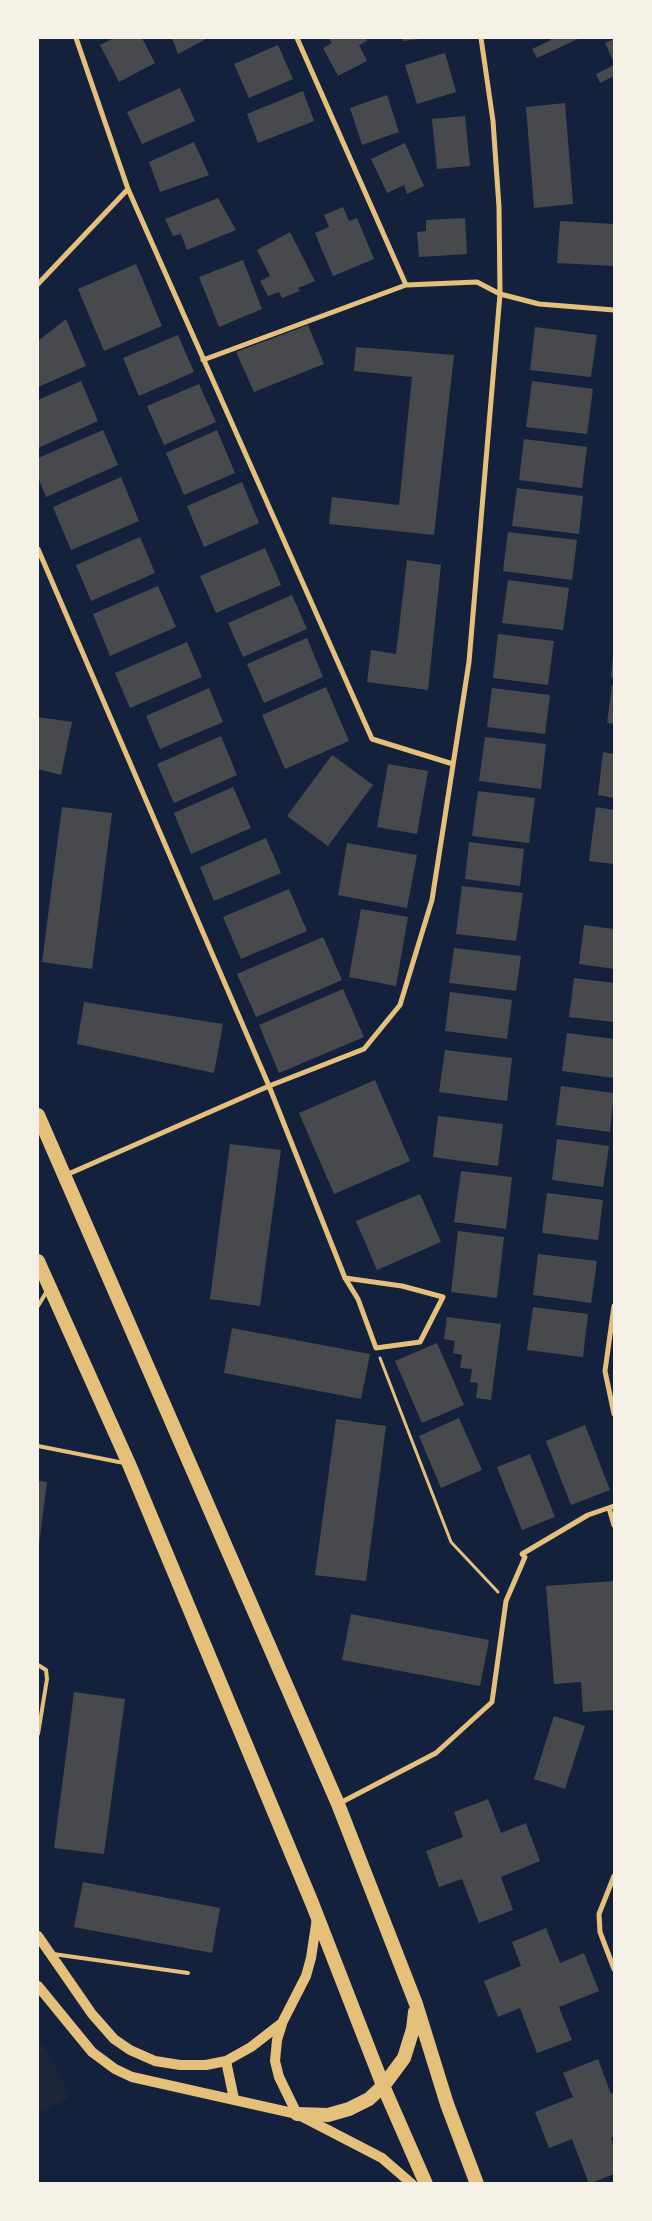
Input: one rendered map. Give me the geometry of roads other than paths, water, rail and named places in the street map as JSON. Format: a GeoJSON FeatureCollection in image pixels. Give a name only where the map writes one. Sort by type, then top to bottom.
{"type":"FeatureCollection","features":[{"type":"Feature","properties":{"kind":"highway"},"geometry":{"type":"LineString","coordinates":[[38,1115],[338,1804],[416,2004],[447,2104],[477,2184]]}},
{"type":"Feature","properties":{"kind":"highway"},"geometry":{"type":"LineString","coordinates":[[38,1261],[128,1464],[426,2184]]}},
{"type":"Feature","properties":{"kind":"highway"},"geometry":{"type":"LineString","coordinates":[[297,2114],[328,2115],[349,2109],[370,2099],[384,2086],[404,2058],[413,2029],[416,2004]]}},
{"type":"Feature","properties":{"kind":"main road"},"geometry":{"type":"LineString","coordinates":[[297,2114],[274,2062],[276,2040],[282,2023],[306,1976],[311,1958],[317,1917]]}},
{"type":"Feature","properties":{"kind":"main road"},"geometry":{"type":"LineString","coordinates":[[38,1936],[48,1954],[92,2014],[114,2038],[130,2050],[155,2061],[180,2065],[206,2065],[226,2061],[251,2047],[282,2023]]}},
{"type":"Feature","properties":{"kind":"main road"},"geometry":{"type":"LineString","coordinates":[[38,1986],[92,2052],[115,2069],[132,2076],[297,2114],[382,2158],[412,2184]]}},
{"type":"Feature","properties":{"kind":"main road"},"geometry":{"type":"LineString","coordinates":[[226,2061],[234,2099]]}},
{"type":"Feature","properties":{"kind":"street"},"geometry":{"type":"LineString","coordinates":[[76,38],[128,189],[372,739],[453,764]]}},
{"type":"Feature","properties":{"kind":"street"},"geometry":{"type":"LineString","coordinates":[[297,38],[406,286]]}},
{"type":"Feature","properties":{"kind":"street"},"geometry":{"type":"LineString","coordinates":[[63,1176],[269,1086],[364,1049],[400,1005],[432,900],[469,662],[500,294],[499,207],[493,121],[481,38]]}},
{"type":"Feature","properties":{"kind":"street"},"geometry":{"type":"LineString","coordinates":[[38,284],[128,189]]}},
{"type":"Feature","properties":{"kind":"street"},"geometry":{"type":"LineString","coordinates":[[203,360],[406,286],[466,281],[477,282],[500,294],[559,307],[614,310]]}},
{"type":"Feature","properties":{"kind":"street"},"geometry":{"type":"LineString","coordinates":[[38,549],[269,1086],[344,1278],[358,1299],[376,1348],[420,1342],[443,1297],[402,1286],[344,1278]]}},
{"type":"Feature","properties":{"kind":"street"},"geometry":{"type":"LineString","coordinates":[[614,1306],[605,1371],[614,1414]]}},
{"type":"Feature","properties":{"kind":"street"},"geometry":{"type":"LineString","coordinates":[[338,1804],[436,1753],[492,1702],[506,1601],[525,1557],[522,1554],[588,1515],[612,1507],[614,1524]]}},
{"type":"Feature","properties":{"kind":"street"},"geometry":{"type":"LineString","coordinates":[[614,1876],[599,1914],[600,1932],[614,1969]]}},
{"type":"Feature","properties":{"kind":"lane"},"geometry":{"type":"LineString","coordinates":[[38,1306],[49,1287]]}},
{"type":"Feature","properties":{"kind":"lane"},"geometry":{"type":"LineString","coordinates":[[38,1446],[128,1464]]}},
{"type":"Feature","properties":{"kind":"lane"},"geometry":{"type":"LineString","coordinates":[[38,1665],[46,1670],[47,1679],[38,1734]]}},
{"type":"Feature","properties":{"kind":"lane"},"geometry":{"type":"LineString","coordinates":[[48,1954],[188,1973]]}}]}
